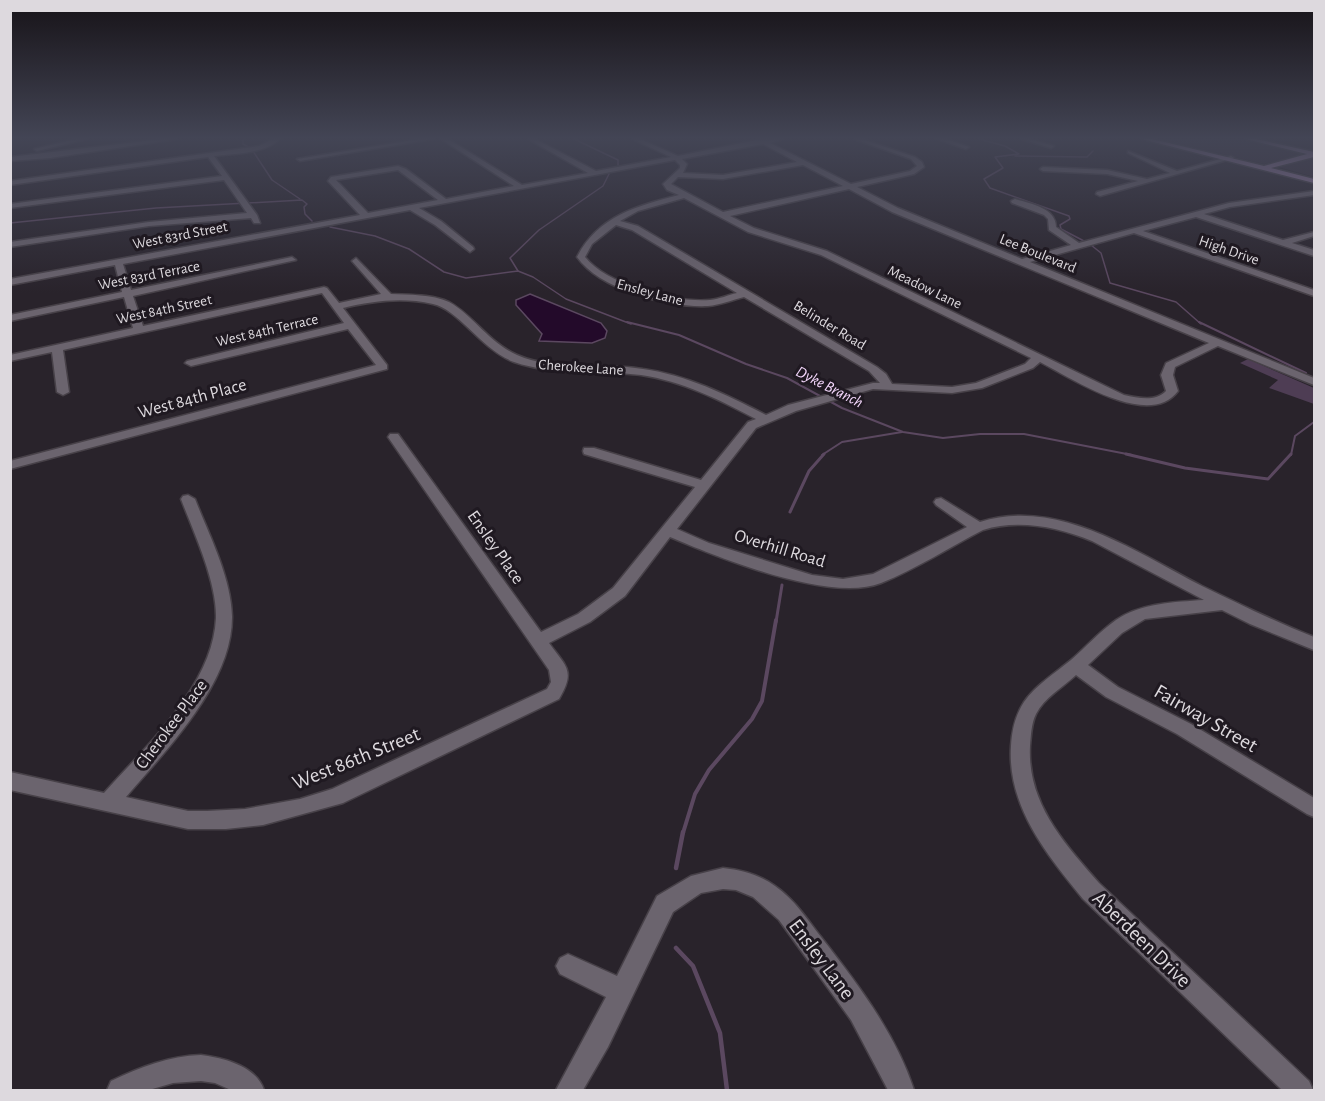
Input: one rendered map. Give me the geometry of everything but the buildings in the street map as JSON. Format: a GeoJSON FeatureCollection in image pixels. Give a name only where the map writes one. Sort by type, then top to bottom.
{"type":"FeatureCollection","features":[{"type":"Feature","properties":{"kind":"street"},"geometry":{"type":"LineString","coordinates":[[10,207],[133,190]]}},
{"type":"Feature","properties":{"kind":"street"},"geometry":{"type":"LineString","coordinates":[[234,190],[268,234]]}},
{"type":"Feature","properties":{"kind":"street"},"geometry":{"type":"LineString","coordinates":[[342,190],[366,216]]}},
{"type":"Feature","properties":{"kind":"street"},"geometry":{"type":"LineString","coordinates":[[430,190],[444,201]]}},
{"type":"Feature","properties":{"kind":"street","name":"West 83rd Street"},"geometry":{"type":"LineString","coordinates":[[10,282],[509,190]]}},
{"type":"Feature","properties":{"kind":"street","name":"Meadow Lane"},"geometry":{"type":"LineString","coordinates":[[675,190],[756,232],[824,254],[1121,398],[1155,401],[1164,399],[1172,391],[1167,375],[1170,365],[1217,343]]}},
{"type":"Feature","properties":{"kind":"street"},"geometry":{"type":"LineString","coordinates":[[722,215],[832,190]]}},
{"type":"Feature","properties":{"kind":"street","name":"Lee Boulevard"},"geometry":{"type":"LineString","coordinates":[[856,190],[895,210],[1020,262],[1217,343],[1312,379]]}},
{"type":"Feature","properties":{"kind":"street"},"geometry":{"type":"LineString","coordinates":[[1100,194],[1113,190]]}},
{"type":"Feature","properties":{"kind":"street"},"geometry":{"type":"LineString","coordinates":[[1020,262],[1238,203],[1314,193]]}},
{"type":"Feature","properties":{"kind":"street","name":"Ensley Lane"},"geometry":{"type":"LineString","coordinates":[[685,196],[631,210],[614,222],[585,246],[581,257],[588,269],[604,279],[637,290],[697,303],[713,303],[746,293]]}},
{"type":"Feature","properties":{"kind":"street"},"geometry":{"type":"LineString","coordinates":[[1015,201],[1047,213],[1052,219],[1052,228],[1077,246]]}},
{"type":"Feature","properties":{"kind":"street"},"geometry":{"type":"LineString","coordinates":[[411,207],[438,223],[470,249]]}},
{"type":"Feature","properties":{"kind":"street"},"geometry":{"type":"LineString","coordinates":[[1196,214],[1314,253]]}},
{"type":"Feature","properties":{"kind":"street"},"geometry":{"type":"LineString","coordinates":[[10,246],[149,224],[253,215]]}},
{"type":"Feature","properties":{"kind":"street","name":"Belinder Road"},"geometry":{"type":"LineString","coordinates":[[614,222],[635,228],[873,369],[882,376],[888,386]]}},
{"type":"Feature","properties":{"kind":"street","name":"High Drive"},"geometry":{"type":"LineString","coordinates":[[1135,231],[1314,293]]}},
{"type":"Feature","properties":{"kind":"street"},"geometry":{"type":"LineString","coordinates":[[1282,243],[1314,234]]}},
{"type":"Feature","properties":{"kind":"street","name":"West 83rd Terrace"},"geometry":{"type":"LineString","coordinates":[[10,318],[292,260]]}},
{"type":"Feature","properties":{"kind":"street"},"geometry":{"type":"LineString","coordinates":[[356,261],[386,293],[385,297]]}},
{"type":"Feature","properties":{"kind":"street"},"geometry":{"type":"LineString","coordinates":[[118,262],[140,330]]}},
{"type":"Feature","properties":{"kind":"street","name":"West 84th Street"},"geometry":{"type":"LineString","coordinates":[[10,358],[324,290],[337,307]]}},
{"type":"Feature","properties":{"kind":"street","name":"West 84th Terrace"},"geometry":{"type":"LineString","coordinates":[[337,307],[385,297]]}},
{"type":"Feature","properties":{"kind":"street","name":"Cherokee Lane"},"geometry":{"type":"LineString","coordinates":[[385,297],[441,302],[490,345],[526,362],[570,369],[624,369],[659,375],[720,395],[765,419]]}},
{"type":"Feature","properties":{"kind":"street"},"geometry":{"type":"LineString","coordinates":[[337,307],[350,325]]}},
{"type":"Feature","properties":{"kind":"street","name":"West 84th Terrace"},"geometry":{"type":"LineString","coordinates":[[191,363],[350,325]]}},
{"type":"Feature","properties":{"kind":"street","name":"West 84th Place"},"geometry":{"type":"LineString","coordinates":[[10,465],[383,367],[350,325]]}},
{"type":"Feature","properties":{"kind":"street"},"geometry":{"type":"LineString","coordinates":[[57,348],[63,392]]}},
{"type":"Feature","properties":{"kind":"street"},"geometry":{"type":"LineString","coordinates":[[539,640],[584,618],[604,605],[628,582],[752,424],[808,404],[873,387],[966,389],[1029,366],[1038,359]]}},
{"type":"Feature","properties":{"kind":"street","name":"Ensley Place"},"geometry":{"type":"LineString","coordinates":[[394,437],[539,640],[558,669],[560,682]]}},
{"type":"Feature","properties":{"kind":"street"},"geometry":{"type":"LineString","coordinates":[[589,451],[703,485]]}},
{"type":"Feature","properties":{"kind":"street","name":"Cherokee Place"},"geometry":{"type":"LineString","coordinates":[[108,803],[188,706],[205,681],[222,641],[224,616],[222,598],[188,499]]}},
{"type":"Feature","properties":{"kind":"street"},"geometry":{"type":"LineString","coordinates":[[941,502],[978,527]]}},
{"type":"Feature","properties":{"kind":"street","name":"Overhill Road"},"geometry":{"type":"LineString","coordinates":[[668,531],[704,546],[811,580],[843,584],[876,579],[978,527],[997,521],[1027,520],[1083,532],[1222,604],[1314,644]]}},
{"type":"Feature","properties":{"kind":"street","name":"Aberdeen Drive"},"geometry":{"type":"LineString","coordinates":[[1222,604],[1148,613],[1133,618],[1115,629],[1076,666],[1047,689],[1029,710],[1023,725],[1019,762],[1027,798],[1033,812],[1051,842],[1071,868],[1091,891],[1300,1090]]}},
{"type":"Feature","properties":{"kind":"street","name":"Fairway Street"},"geometry":{"type":"LineString","coordinates":[[1076,666],[1112,692],[1184,729],[1314,808]]}},
{"type":"Feature","properties":{"kind":"street","name":"West 86th Street"},"geometry":{"type":"LineString","coordinates":[[10,781],[188,819],[216,821],[259,818],[298,809],[368,783],[543,700],[553,694],[560,682]]}},
{"type":"Feature","properties":{"kind":"street","name":"Ensley Lane"},"geometry":{"type":"LineString","coordinates":[[621,991],[665,904],[678,892],[703,881],[718,878],[736,880],[760,888],[776,900],[840,981],[869,1024],[901,1090]]}},
{"type":"Feature","properties":{"kind":"street"},"geometry":{"type":"LineString","coordinates":[[568,966],[621,991],[599,1038],[569,1090]]}},
{"type":"Feature","properties":{"kind":"street"},"geometry":{"type":"LineString","coordinates":[[120,1090],[180,1068],[208,1068],[230,1074],[251,1090]]}},
{"type":"Feature","properties":{"kind":"shaded area"},"geometry":{"type":"Polygon","coordinates":[[[530,294],[601,323],[607,331],[605,338],[592,343],[539,341],[542,334],[516,305],[516,300],[530,294]]]}},
{"type":"Feature","properties":{"kind":"shaded area"},"geometry":{"type":"Polygon","coordinates":[[[1248,359],[1314,388],[1314,404],[1269,388],[1278,380],[1240,363],[1248,359]]]}},
{"type":"Feature","properties":{"kind":"waterway"},"geometry":{"type":"LineString","coordinates":[[287,190],[300,199]]}},
{"type":"Feature","properties":{"kind":"waterway"},"geometry":{"type":"LineString","coordinates":[[518,271],[510,258],[539,230],[597,190]]}},
{"type":"Feature","properties":{"kind":"waterway"},"geometry":{"type":"LineString","coordinates":[[997,190],[1069,216],[1070,219],[1060,225],[1061,229],[1084,241]]}},
{"type":"Feature","properties":{"kind":"waterway"},"geometry":{"type":"LineString","coordinates":[[10,223],[156,208],[302,200],[307,204],[304,207],[305,214],[312,221]]}},
{"type":"Feature","properties":{"kind":"waterway","name":"Dyke Branch"},"geometry":{"type":"LineString","coordinates":[[330,227],[375,236],[409,249],[444,272],[466,278],[518,271]]}},
{"type":"Feature","properties":{"kind":"waterway"},"geometry":{"type":"LineString","coordinates":[[1091,245],[1101,253],[1110,283],[1176,302],[1201,324]]}},
{"type":"Feature","properties":{"kind":"waterway","name":"Dyke Branch"},"geometry":{"type":"LineString","coordinates":[[518,271],[533,277],[566,299],[631,324]]}},
{"type":"Feature","properties":{"kind":"waterway","name":"Dyke Branch"},"geometry":{"type":"LineString","coordinates":[[627,322],[679,335],[746,364],[787,378],[842,408],[903,432],[943,438],[980,434],[1024,434],[1132,455]]}},
{"type":"Feature","properties":{"kind":"waterway"},"geometry":{"type":"LineString","coordinates":[[1199,322],[1306,373]]}},
{"type":"Feature","properties":{"kind":"waterway","name":"Dyke Branch"},"geometry":{"type":"LineString","coordinates":[[1291,455],[1295,436],[1314,422]]}},
{"type":"Feature","properties":{"kind":"waterway"},"geometry":{"type":"LineString","coordinates":[[822,455],[842,442],[902,432]]}},
{"type":"Feature","properties":{"kind":"waterway"},"geometry":{"type":"LineString","coordinates":[[790,512],[809,471],[824,454]]}},
{"type":"Feature","properties":{"kind":"waterway","name":"Dyke Branch"},"geometry":{"type":"LineString","coordinates":[[1126,454],[1185,468],[1268,479],[1291,454]]}},
{"type":"Feature","properties":{"kind":"waterway"},"geometry":{"type":"LineString","coordinates":[[776,622],[782,585]]}},
{"type":"Feature","properties":{"kind":"waterway"},"geometry":{"type":"LineString","coordinates":[[683,833],[695,794],[709,770],[752,719],[762,701],[776,620]]}},
{"type":"Feature","properties":{"kind":"waterway"},"geometry":{"type":"LineString","coordinates":[[676,868],[683,832]]}},
{"type":"Feature","properties":{"kind":"waterway"},"geometry":{"type":"LineString","coordinates":[[676,948],[693,966],[720,1033],[727,1090]]}}]}
